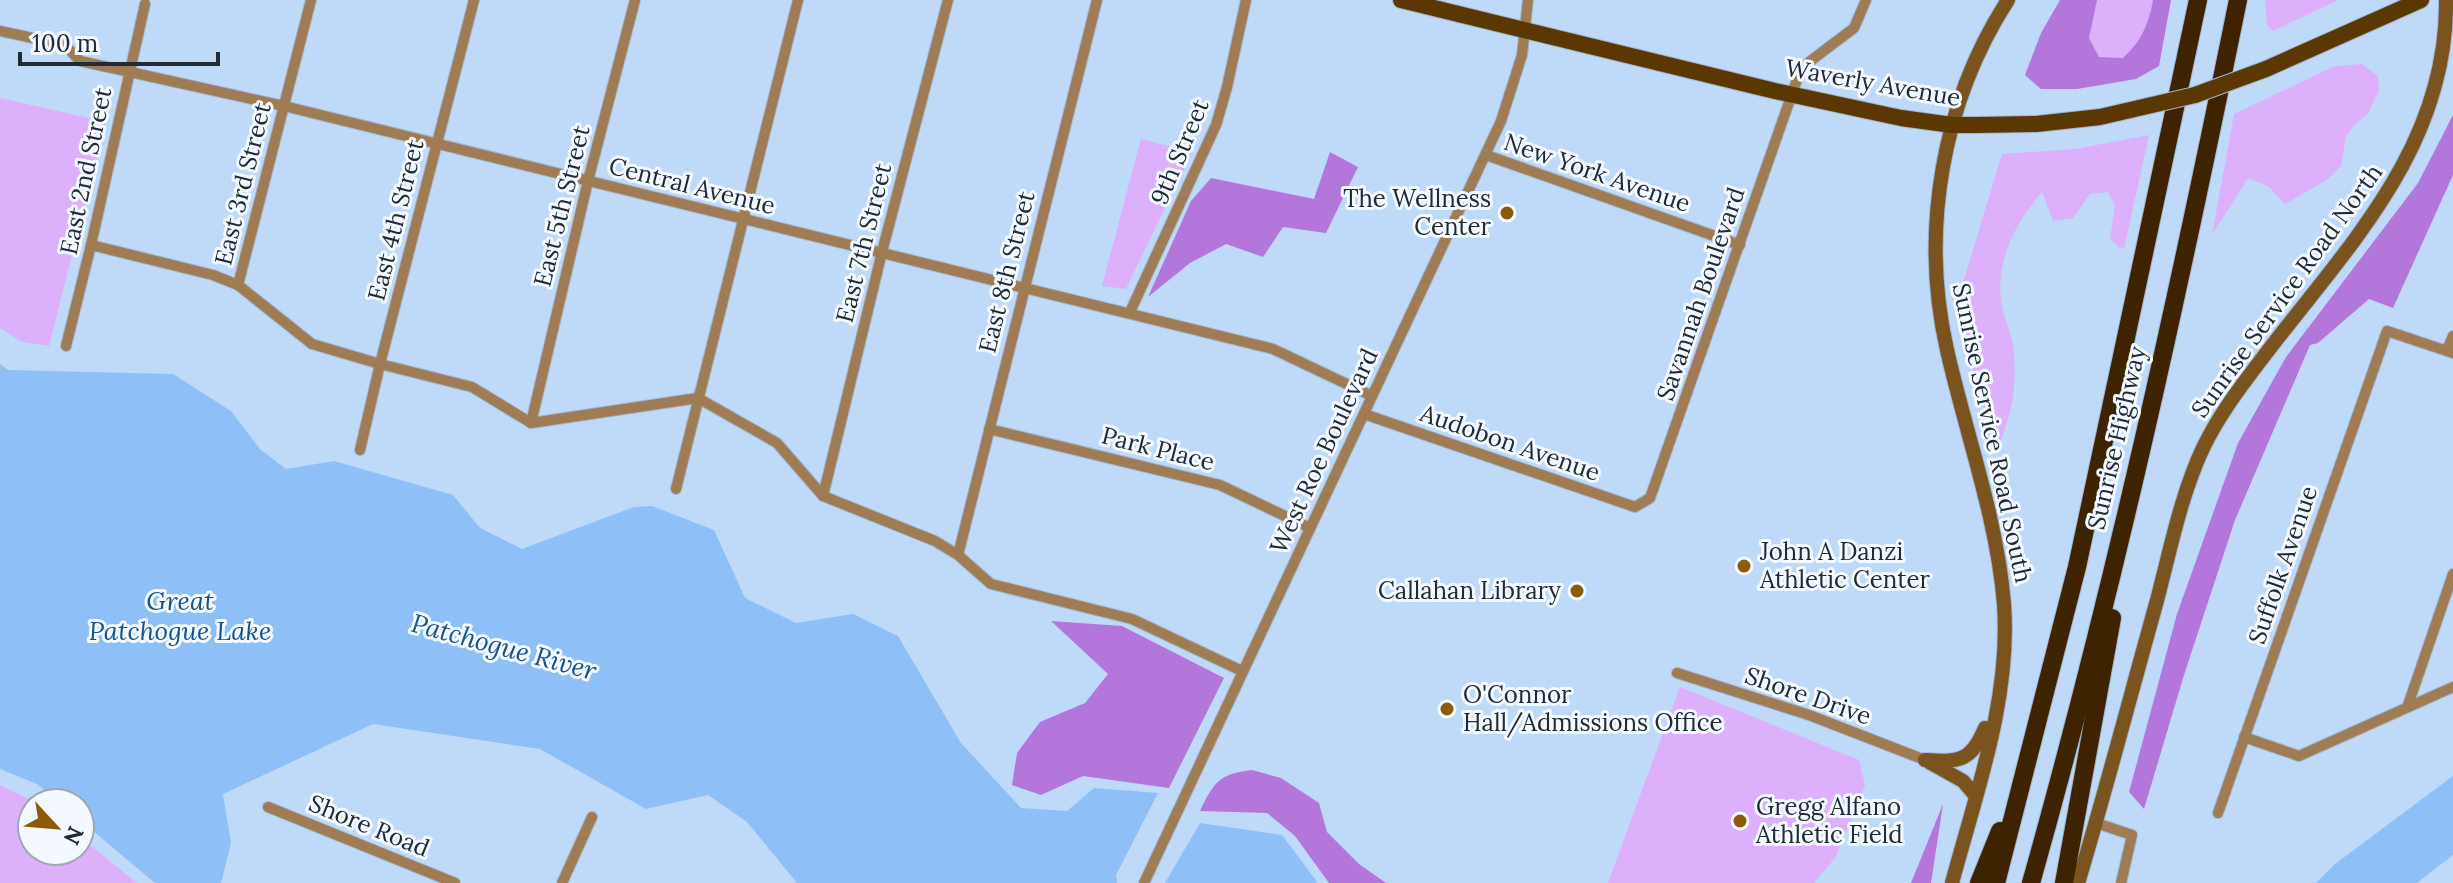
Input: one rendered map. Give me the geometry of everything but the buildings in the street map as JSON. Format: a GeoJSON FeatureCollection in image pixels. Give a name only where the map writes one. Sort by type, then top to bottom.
{"type":"FeatureCollection","features":[{"type":"Feature","properties":{"kind":"highway","name":"Sunrise Highway"},"geometry":{"type":"LineString","coordinates":[[1996,883],[2031,754],[2099,473],[2198,0]]}},
{"type":"Feature","properties":{"kind":"highway","name":"Sunrise Highway"},"geometry":{"type":"LineString","coordinates":[[2031,883],[2077,718],[2194,209],[2238,0]]}},
{"type":"Feature","properties":{"kind":"highway"},"geometry":{"type":"LineString","coordinates":[[2064,883],[2104,668],[2134,473]]}},
{"type":"Feature","properties":{"kind":"highway"},"geometry":{"type":"LineString","coordinates":[[1979,883],[2031,754]]}},
{"type":"Feature","properties":{"kind":"main road","name":"Waverly Avenue"},"geometry":{"type":"LineString","coordinates":[[1401,0],[1793,94],[1901,118],[1952,125],[2036,124],[2100,117],[2206,91],[2306,52],[2421,0]]}},
{"type":"Feature","properties":{"kind":"main road","name":"Sunrise Service Road South"},"geometry":{"type":"LineString","coordinates":[[1952,883],[2002,687],[2005,630],[1994,537],[1947,349],[1937,280],[1938,203],[1960,96],[2008,0]]}},
{"type":"Feature","properties":{"kind":"main road","name":"Sunrise Service Road North"},"geometry":{"type":"LineString","coordinates":[[2078,883],[2194,469],[2228,404],[2368,222],[2398,178],[2420,131],[2436,82],[2446,0]]}},
{"type":"Feature","properties":{"kind":"main road"},"geometry":{"type":"LineString","coordinates":[[1925,760],[1949,761],[1970,754],[1979,741],[2002,687]]}},
{"type":"Feature","properties":{"kind":"main road"},"geometry":{"type":"LineString","coordinates":[[1925,760],[1957,776],[1975,795]]}},
{"type":"Feature","properties":{"kind":"street","name":"East 3rd Street"},"geometry":{"type":"LineString","coordinates":[[238,285],[311,0]]}},
{"type":"Feature","properties":{"kind":"street","name":"East 4th Street"},"geometry":{"type":"LineString","coordinates":[[360,450],[474,0]]}},
{"type":"Feature","properties":{"kind":"street","name":"East 5th Street"},"geometry":{"type":"LineString","coordinates":[[531,423],[588,181],[635,0]]}},
{"type":"Feature","properties":{"kind":"street"},"geometry":{"type":"LineString","coordinates":[[676,489],[798,0]]}},
{"type":"Feature","properties":{"kind":"street","name":"East 7th Street"},"geometry":{"type":"LineString","coordinates":[[823,496],[882,252],[948,0]]}},
{"type":"Feature","properties":{"kind":"street","name":"East 8th Street"},"geometry":{"type":"LineString","coordinates":[[958,555],[1097,0]]}},
{"type":"Feature","properties":{"kind":"street","name":"9th Street"},"geometry":{"type":"LineString","coordinates":[[1130,312],[1216,125],[1246,0]]}},
{"type":"Feature","properties":{"kind":"street","name":"West Roe Boulevard"},"geometry":{"type":"LineString","coordinates":[[1144,883],[1486,155],[1512,92],[1522,55],[1528,0]]}},
{"type":"Feature","properties":{"kind":"street","name":"Savannah Boulevard"},"geometry":{"type":"LineString","coordinates":[[1643,505],[1650,498],[1799,74],[1809,62],[1854,28],[1866,0]]}},
{"type":"Feature","properties":{"kind":"street","name":"East 2nd Street"},"geometry":{"type":"LineString","coordinates":[[66,346],[145,4]]}},
{"type":"Feature","properties":{"kind":"street","name":"Central Avenue"},"geometry":{"type":"LineString","coordinates":[[0,31],[65,45],[80,61],[284,106],[1273,349],[1372,396]]}},
{"type":"Feature","properties":{"kind":"street","name":"New York Avenue"},"geometry":{"type":"LineString","coordinates":[[1486,155],[1740,245]]}},
{"type":"Feature","properties":{"kind":"street"},"geometry":{"type":"LineString","coordinates":[[91,245],[213,275],[238,285],[312,344],[472,387],[531,423],[698,398],[777,443],[823,496],[935,541],[958,555],[991,584],[1132,619],[1242,671]]}},
{"type":"Feature","properties":{"kind":"street","name":"Suffolk Avenue"},"geometry":{"type":"LineString","coordinates":[[2218,813],[2387,331],[2450,352]]}},
{"type":"Feature","properties":{"kind":"street"},"geometry":{"type":"LineString","coordinates":[[2450,352],[2453,336]]}},
{"type":"Feature","properties":{"kind":"street","name":"Audobon Avenue"},"geometry":{"type":"LineString","coordinates":[[1364,414],[1635,507],[1643,505]]}},
{"type":"Feature","properties":{"kind":"street","name":"Park Place"},"geometry":{"type":"LineString","coordinates":[[989,429],[1220,485],[1310,528]]}},
{"type":"Feature","properties":{"kind":"street"},"geometry":{"type":"LineString","coordinates":[[2408,705],[2453,574]]}},
{"type":"Feature","properties":{"kind":"street","name":"Shore Drive"},"geometry":{"type":"LineString","coordinates":[[1677,673],[1809,715],[1925,760]]}},
{"type":"Feature","properties":{"kind":"street"},"geometry":{"type":"LineString","coordinates":[[2244,737],[2299,756],[2453,687]]}},
{"type":"Feature","properties":{"kind":"street","name":"Shore Road"},"geometry":{"type":"LineString","coordinates":[[268,807],[455,883]]}},
{"type":"Feature","properties":{"kind":"street"},"geometry":{"type":"LineString","coordinates":[[562,883],[592,817]]}},
{"type":"Feature","properties":{"kind":"street"},"geometry":{"type":"LineString","coordinates":[[2096,823],[2132,835],[2121,883]]}},
{"type":"Feature","properties":{"kind":"shaded area"},"geometry":{"type":"Polygon","coordinates":[[[2060,0],[2097,0],[2089,38],[2099,57],[2123,58],[2143,32],[2153,0],[2171,0],[2159,66],[2136,79],[2077,89],[2041,89],[2025,75],[2041,33],[2060,0]]]}},
{"type":"Feature","properties":{"kind":"shaded area"},"geometry":{"type":"Polygon","coordinates":[[[2097,0],[2153,0],[2143,32],[2123,58],[2099,57],[2089,38],[2097,0]]]}},
{"type":"Feature","properties":{"kind":"shaded area"},"geometry":{"type":"Polygon","coordinates":[[[2265,0],[2338,0],[2273,31],[2267,25],[2265,0]]]}},
{"type":"Feature","properties":{"kind":"shaded area"},"geometry":{"type":"Polygon","coordinates":[[[2362,64],[2378,76],[2379,90],[2368,114],[2346,136],[2341,166],[2328,179],[2285,204],[2269,187],[2248,178],[2212,235],[2234,114],[2335,66],[2362,64]]]}},
{"type":"Feature","properties":{"kind":"shaded area"},"geometry":{"type":"Polygon","coordinates":[[[0,98],[106,122],[49,346],[22,342],[0,328],[0,98]]]}},
{"type":"Feature","properties":{"kind":"shaded area"},"geometry":{"type":"Polygon","coordinates":[[[2453,115],[2453,175],[2393,308],[2369,299],[2318,343],[2310,345],[2235,520],[2144,809],[2129,792],[2177,614],[2238,443],[2286,357],[2418,183],[2453,115]]]}},
{"type":"Feature","properties":{"kind":"shaded area"},"geometry":{"type":"Polygon","coordinates":[[[2149,135],[2124,249],[2110,238],[2115,206],[2108,192],[2090,194],[2073,218],[2053,221],[2042,192],[2015,230],[2004,259],[2000,289],[2013,347],[2014,391],[1997,450],[1957,321],[1963,283],[2002,154],[2075,149],[2149,135]]]}},
{"type":"Feature","properties":{"kind":"shaded area"},"geometry":{"type":"Polygon","coordinates":[[[1141,139],[1192,152],[1126,289],[1102,286],[1141,139]]]}},
{"type":"Feature","properties":{"kind":"shaded area"},"geometry":{"type":"Polygon","coordinates":[[[1330,152],[1358,167],[1326,233],[1283,227],[1263,257],[1226,244],[1190,263],[1148,297],[1191,201],[1211,178],[1314,199],[1330,152]]]}},
{"type":"Feature","properties":{"kind":"shaded area"},"geometry":{"type":"Polygon","coordinates":[[[1051,621],[1122,626],[1224,678],[1169,788],[1083,776],[1041,795],[1012,785],[1017,753],[1040,722],[1085,703],[1108,674],[1051,621]]]}},
{"type":"Feature","properties":{"kind":"shaded area","name":"Gregg Alfano Athletic Field"},"geometry":{"type":"Polygon","coordinates":[[[1680,687],[1859,760],[1865,785],[1835,858],[1814,883],[1608,883],[1680,687]]]}},
{"type":"Feature","properties":{"kind":"shaded area"},"geometry":{"type":"Polygon","coordinates":[[[1252,770],[1281,778],[1319,803],[1327,832],[1359,864],[1386,883],[1329,883],[1295,836],[1267,813],[1200,811],[1219,781],[1232,774],[1252,770]]]}},
{"type":"Feature","properties":{"kind":"shaded area"},"geometry":{"type":"Polygon","coordinates":[[[0,785],[16,793],[16,867],[96,867],[96,850],[137,883],[0,883],[0,785]]]}},
{"type":"Feature","properties":{"kind":"shaded area"},"geometry":{"type":"Polygon","coordinates":[[[1943,804],[1931,883],[1911,883],[1943,804]]]}},
{"type":"Feature","properties":{"kind":"water","name":"Great Patchogue Lake"},"geometry":{"type":"Polygon","coordinates":[[[0,364],[8,370],[173,374],[231,411],[260,449],[286,469],[334,461],[453,495],[480,528],[522,549],[634,507],[652,506],[714,530],[745,598],[796,623],[853,614],[898,636],[961,743],[1021,808],[1067,811],[1094,788],[1158,793],[1116,875],[1117,883],[797,883],[747,822],[708,795],[646,809],[540,749],[373,724],[223,794],[231,843],[221,883],[155,883],[96,833],[96,787],[41,787],[0,769],[0,364]]]}},
{"type":"Feature","properties":{"kind":"water"},"geometry":{"type":"Polygon","coordinates":[[[2453,776],[2453,855],[2417,883],[2316,883],[2335,864],[2453,776]]]}},
{"type":"Feature","properties":{"kind":"water"},"geometry":{"type":"Polygon","coordinates":[[[1200,823],[1282,835],[1318,883],[1165,883],[1200,823]]]}},
{"type":"Feature","properties":{"kind":"place","name":"The Wellness Center"},"geometry":{"type":"Point","coordinates":[1507,213]}},
{"type":"Feature","properties":{"kind":"place","name":"John A Danzi Athletic Center"},"geometry":{"type":"Point","coordinates":[1744,566]}},
{"type":"Feature","properties":{"kind":"place","name":"Callahan Library"},"geometry":{"type":"Point","coordinates":[1577,591]}},
{"type":"Feature","properties":{"kind":"place","name":"O'Connor Hall/Admissions Office"},"geometry":{"type":"Point","coordinates":[1447,709]}},
{"type":"Feature","properties":{"kind":"place","name":"Gregg Alfano Athletic Field"},"geometry":{"type":"Point","coordinates":[1740,821]}},
{"type":"Feature","properties":{"kind":"water label","name":"Patchogue River"},"geometry":{"type":"Point","coordinates":[504,647]}}]}
